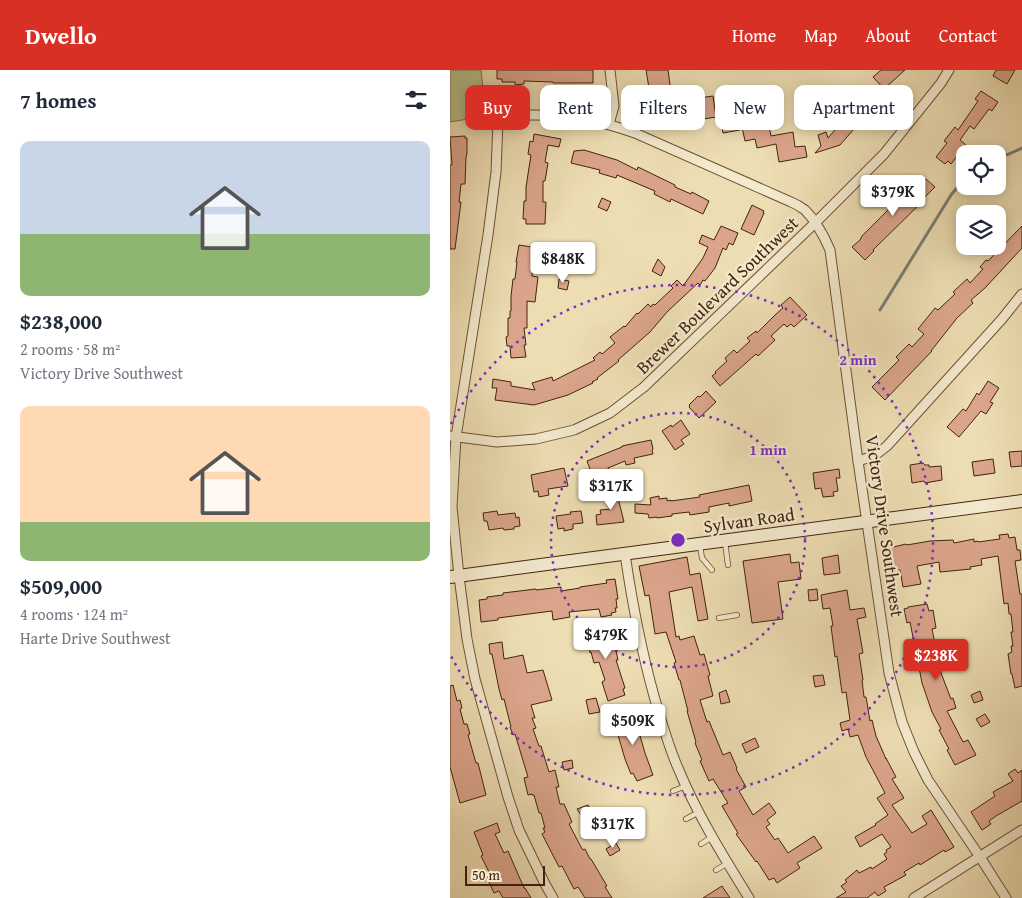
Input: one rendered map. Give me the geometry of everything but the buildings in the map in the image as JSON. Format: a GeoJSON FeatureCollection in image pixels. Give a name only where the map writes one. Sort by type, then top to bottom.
{"type":"FeatureCollection","features":[{"type":"Feature","properties":{"kind":"main road","name":"Sylvan Road"},"geometry":{"type":"LineString","coordinates":[[454,576],[1022,501]]}},
{"type":"Feature","properties":{"kind":"street"},"geometry":{"type":"LineString","coordinates":[[610,70],[614,106],[611,117]]}},
{"type":"Feature","properties":{"kind":"street","name":"Brewer Boulevard Southwest"},"geometry":{"type":"LineString","coordinates":[[453,437],[497,442],[536,439],[574,430],[610,413],[644,387],[884,154],[950,70]]}},
{"type":"Feature","properties":{"kind":"street","name":"Victory Drive Southwest"},"geometry":{"type":"LineString","coordinates":[[453,437],[488,235],[496,172],[498,121],[505,116],[540,114]]}},
{"type":"Feature","properties":{"kind":"street","name":"Victory Drive Southwest"},"geometry":{"type":"LineString","coordinates":[[611,125],[635,133],[791,202],[804,210],[824,236],[830,250],[889,673],[902,722],[928,780],[1006,898]]}},
{"type":"Feature","properties":{"kind":"street"},"geometry":{"type":"LineString","coordinates":[[858,460],[874,456],[887,446],[1002,319],[1022,294]]}},
{"type":"Feature","properties":{"kind":"street"},"geometry":{"type":"LineString","coordinates":[[453,437],[452,507],[454,576],[475,679],[519,830],[544,884],[553,898]]}},
{"type":"Feature","properties":{"kind":"street"},"geometry":{"type":"LineString","coordinates":[[625,554],[633,608],[645,661],[662,725],[677,768],[712,838],[749,898]]}},
{"type":"Feature","properties":{"kind":"street"},"geometry":{"type":"LineString","coordinates":[[914,898],[1022,830]]}},
{"type":"Feature","properties":{"kind":"lane"},"geometry":{"type":"LineString","coordinates":[[725,541],[728,565]]}},
{"type":"Feature","properties":{"kind":"lane"},"geometry":{"type":"LineString","coordinates":[[699,544],[702,558],[712,570]]}},
{"type":"Feature","properties":{"kind":"lane"},"geometry":{"type":"LineString","coordinates":[[719,618],[737,615]]}},
{"type":"Feature","properties":{"kind":"lane"},"geometry":{"type":"LineString","coordinates":[[673,791],[686,786]]}},
{"type":"Feature","properties":{"kind":"lane"},"geometry":{"type":"LineString","coordinates":[[686,819],[699,812]]}},
{"type":"Feature","properties":{"kind":"lane"},"geometry":{"type":"LineString","coordinates":[[701,844],[712,838]]}},
{"type":"Feature","properties":{"kind":"lane"},"geometry":{"type":"LineString","coordinates":[[716,870],[728,863]]}},
{"type":"Feature","properties":{"kind":"green space"},"geometry":{"type":"Polygon","coordinates":[[[450,70],[481,70],[483,85],[465,85],[465,120],[450,122],[450,70]]]}},
{"type":"Feature","properties":{"kind":"waterway"},"geometry":{"type":"LineString","coordinates":[[1006,155],[1022,148]]}},
{"type":"Feature","properties":{"kind":"waterway"},"geometry":{"type":"LineString","coordinates":[[880,310],[956,189]]}}]}
